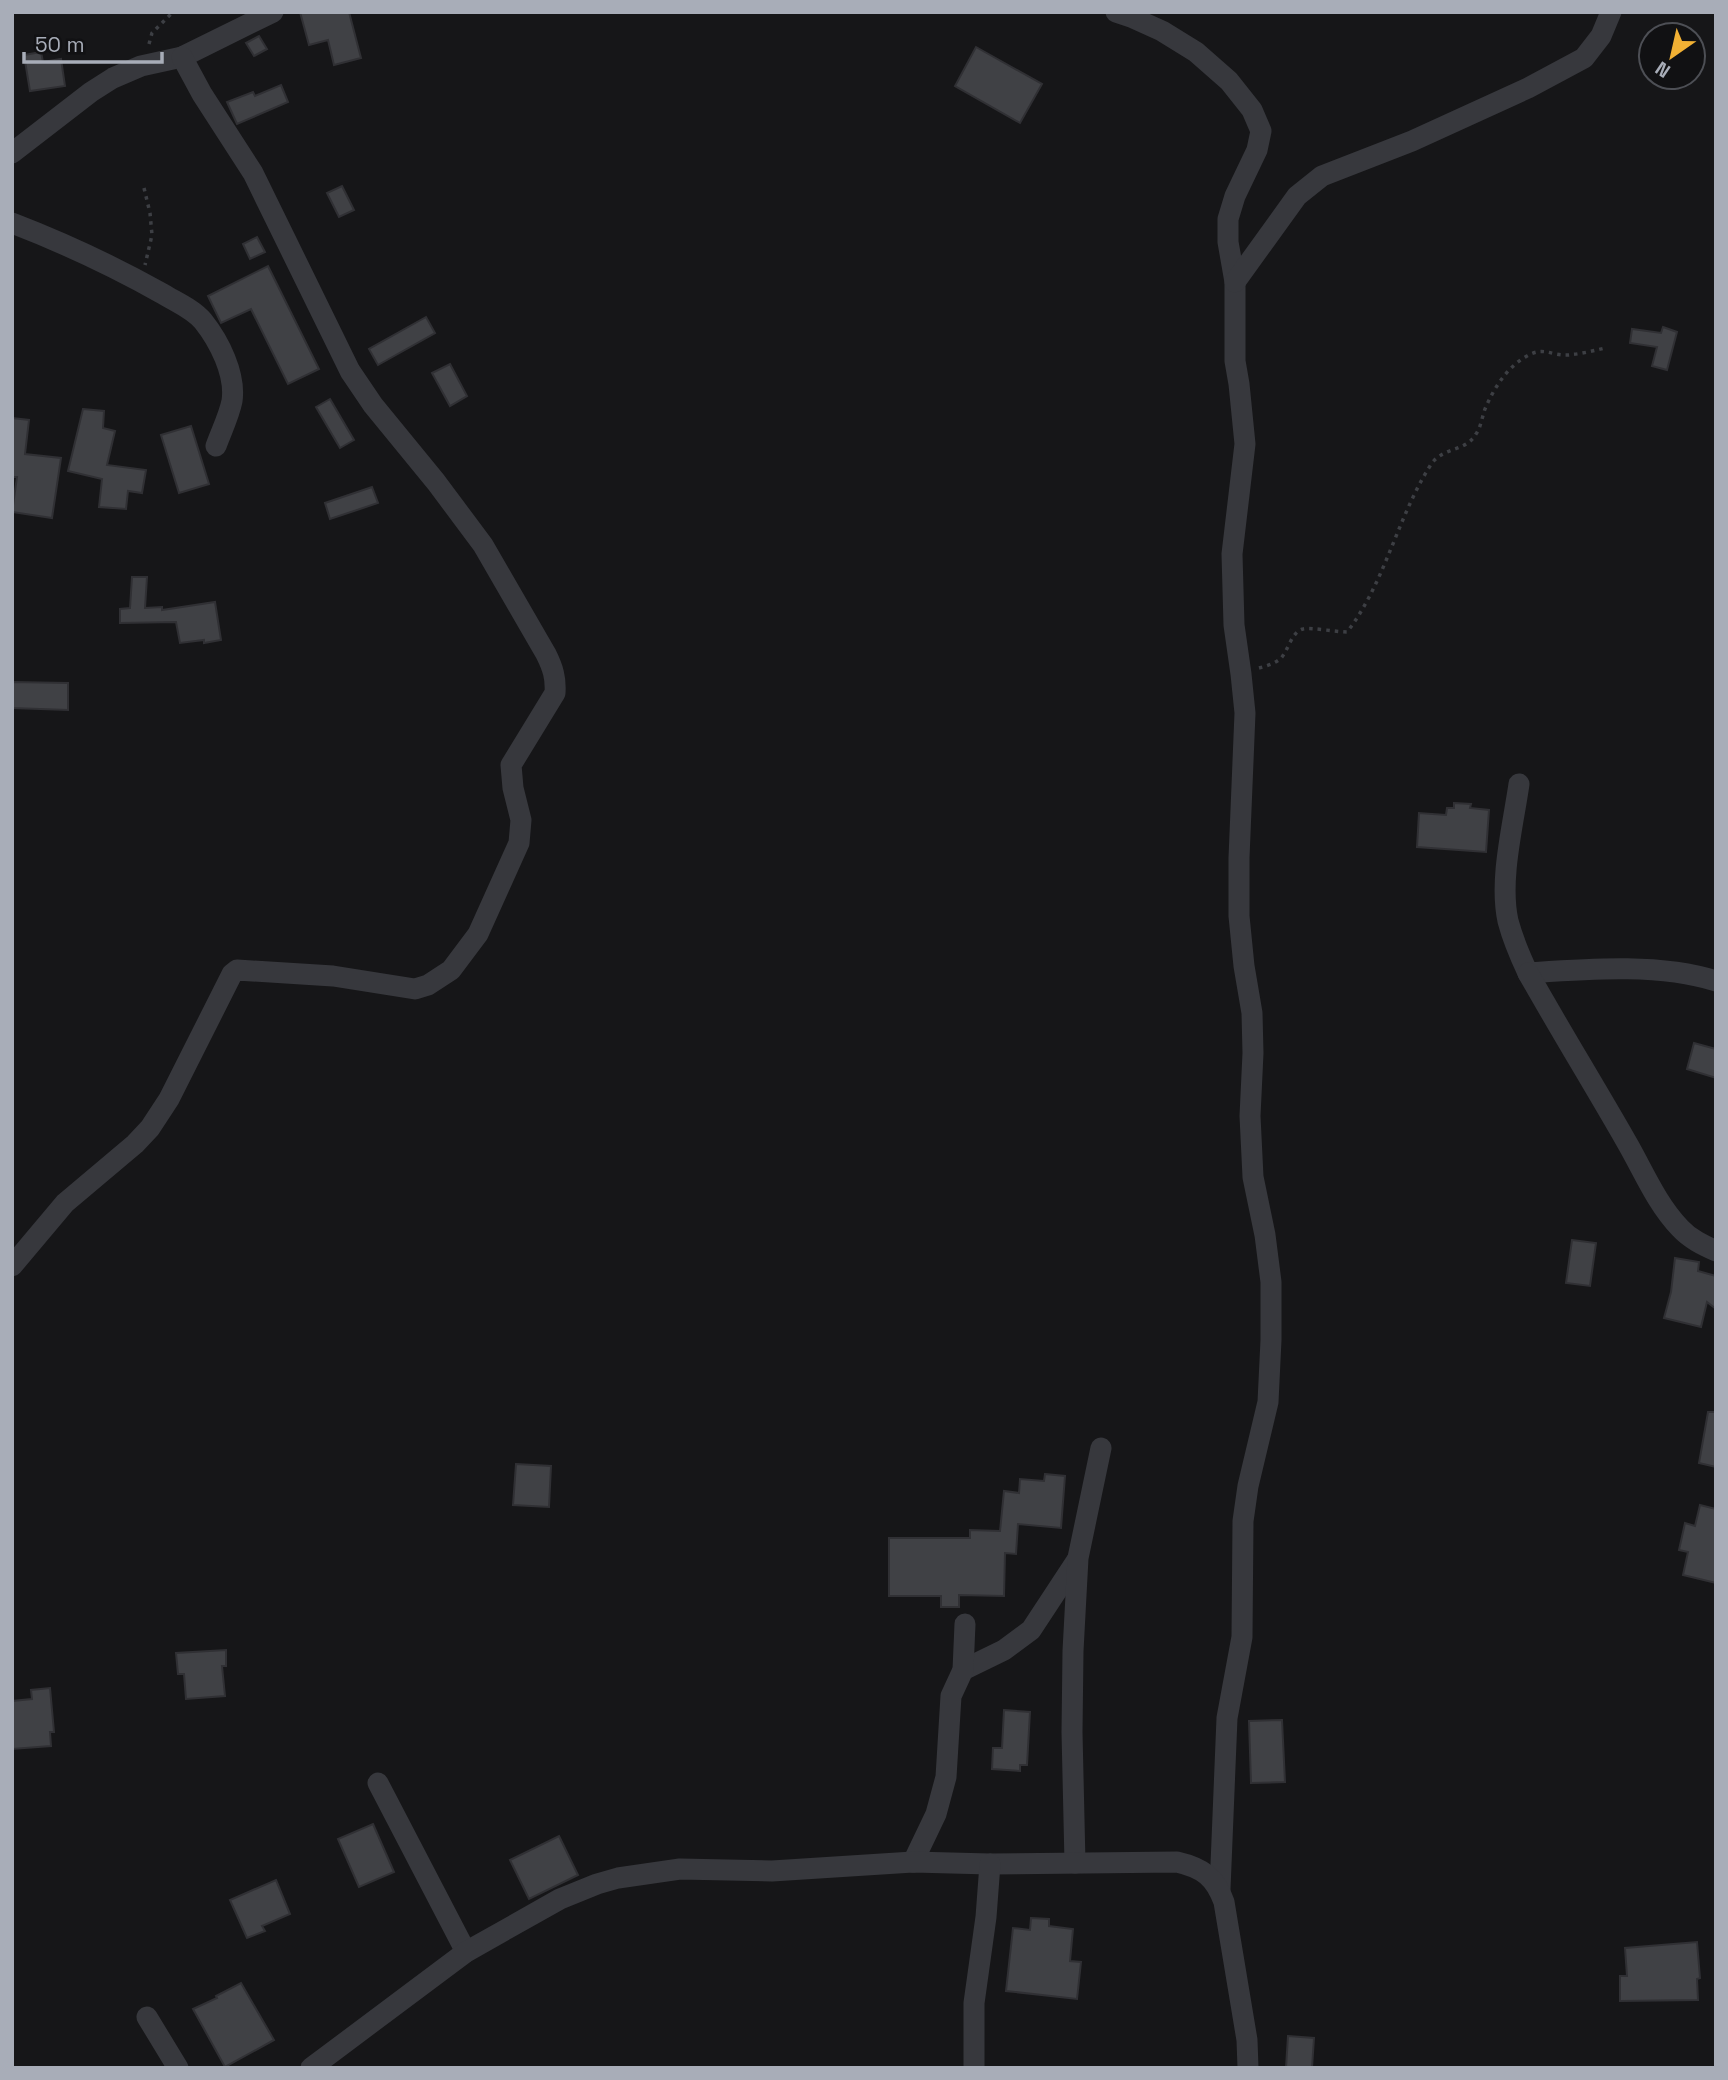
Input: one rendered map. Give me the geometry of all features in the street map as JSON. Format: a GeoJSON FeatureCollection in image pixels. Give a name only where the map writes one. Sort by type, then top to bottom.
{"type":"FeatureCollection","features":[{"type":"Feature","properties":{"kind":"street"},"geometry":{"type":"LineString","coordinates":[[12,153],[90,92],[113,78],[141,66],[182,57],[273,12]]}},
{"type":"Feature","properties":{"kind":"street"},"geometry":{"type":"LineString","coordinates":[[1116,12],[1162,31],[1196,52],[1229,81],[1252,110],[1261,131],[1257,150],[1235,196],[1228,219],[1228,242],[1235,282],[1235,361],[1245,444],[1232,554],[1234,625],[1245,713],[1239,916],[1252,1027],[1250,1116],[1253,1177],[1271,1282],[1268,1402],[1248,1486],[1243,1521],[1242,1637],[1227,1718],[1220,1889],[1247,2040],[1248,2068]]}},
{"type":"Feature","properties":{"kind":"street"},"geometry":{"type":"LineString","coordinates":[[1235,282],[1297,196],[1322,176],[1412,141],[1528,88],[1584,58],[1601,36],[1611,12]]}},
{"type":"Feature","properties":{"kind":"street"},"geometry":{"type":"LineString","coordinates":[[12,1266],[65,1203],[150,1128],[169,1099],[232,974],[237,970],[332,976],[415,989],[428,985],[450,970],[478,933],[519,843],[521,820],[510,765],[555,693],[554,670],[483,545],[373,405],[350,371],[253,173],[202,94],[182,57]]}},
{"type":"Feature","properties":{"kind":"street"},"geometry":{"type":"LineString","coordinates":[[12,223],[141,282],[193,312],[202,321],[222,352],[231,385],[232,401],[216,446]]}},
{"type":"Feature","properties":{"kind":"street"},"geometry":{"type":"LineString","coordinates":[[1519,784],[1506,889],[1507,919],[1516,948],[1560,1030],[1662,1205],[1681,1229],[1697,1242],[1716,1251]]}},
{"type":"Feature","properties":{"kind":"street"},"geometry":{"type":"LineString","coordinates":[[1528,973],[1597,968],[1657,971],[1716,981]]}},
{"type":"Feature","properties":{"kind":"street"},"geometry":{"type":"LineString","coordinates":[[1075,1863],[1072,1732],[1078,1558],[1101,1448]]}},
{"type":"Feature","properties":{"kind":"street"},"geometry":{"type":"LineString","coordinates":[[963,1670],[1004,1650],[1031,1630],[1078,1558]]}},
{"type":"Feature","properties":{"kind":"street"},"geometry":{"type":"LineString","coordinates":[[913,1862],[936,1814],[946,1777],[951,1696],[963,1670],[965,1623]]}},
{"type":"Feature","properties":{"kind":"street"},"geometry":{"type":"LineString","coordinates":[[378,1783],[466,1952]]}},
{"type":"Feature","properties":{"kind":"street"},"geometry":{"type":"LineString","coordinates":[[311,2068],[466,1952],[560,1899],[618,1878],[680,1869],[772,1871],[913,1862],[1177,1862],[1195,1866],[1220,1889]]}},
{"type":"Feature","properties":{"kind":"street"},"geometry":{"type":"LineString","coordinates":[[974,2068],[974,2003],[990,1864]]}},
{"type":"Feature","properties":{"kind":"street"},"geometry":{"type":"LineString","coordinates":[[147,2017],[178,2068]]}},
{"type":"Feature","properties":{"kind":"path"},"geometry":{"type":"LineString","coordinates":[[141,66],[152,33],[173,12]]}},
{"type":"Feature","properties":{"kind":"path"},"geometry":{"type":"LineString","coordinates":[[141,282],[152,235],[144,188]]}},
{"type":"Feature","properties":{"kind":"path"},"geometry":{"type":"LineString","coordinates":[[1241,674],[1281,659],[1297,632],[1304,629],[1347,632],[1356,621],[1384,566],[1406,513],[1431,464],[1441,453],[1467,445],[1476,434],[1502,378],[1515,364],[1541,350],[1567,355],[1605,348]]}},
{"type":"Feature","properties":{"kind":"building"},"geometry":{"type":"Polygon","coordinates":[[[300,12],[349,12],[361,58],[334,65],[328,40],[309,45],[300,12]]]}},
{"type":"Feature","properties":{"kind":"building"},"geometry":{"type":"Polygon","coordinates":[[[259,36],[267,49],[254,56],[246,43],[259,36]]]}},
{"type":"Feature","properties":{"kind":"building"},"geometry":{"type":"Polygon","coordinates":[[[976,47],[1042,84],[1020,123],[955,86],[976,47]]]}},
{"type":"Feature","properties":{"kind":"building"},"geometry":{"type":"Polygon","coordinates":[[[41,52],[43,62],[61,59],[65,86],[30,91],[24,55],[41,52]]]}},
{"type":"Feature","properties":{"kind":"building"},"geometry":{"type":"Polygon","coordinates":[[[281,85],[288,102],[237,124],[227,102],[253,92],[255,96],[281,85]]]}},
{"type":"Feature","properties":{"kind":"building"},"geometry":{"type":"Polygon","coordinates":[[[342,186],[354,210],[339,217],[327,193],[342,186]]]}},
{"type":"Feature","properties":{"kind":"building"},"geometry":{"type":"Polygon","coordinates":[[[257,237],[265,252],[250,259],[243,244],[257,237]]]}},
{"type":"Feature","properties":{"kind":"building"},"geometry":{"type":"Polygon","coordinates":[[[268,266],[319,369],[288,384],[251,309],[221,323],[208,296],[268,266]]]}},
{"type":"Feature","properties":{"kind":"building"},"geometry":{"type":"Polygon","coordinates":[[[426,317],[435,333],[378,365],[369,349],[426,317]]]}},
{"type":"Feature","properties":{"kind":"building"},"geometry":{"type":"Polygon","coordinates":[[[1663,327],[1677,332],[1667,370],[1652,366],[1657,347],[1630,343],[1632,329],[1661,333],[1663,327]]]}},
{"type":"Feature","properties":{"kind":"building"},"geometry":{"type":"Polygon","coordinates":[[[450,364],[467,396],[450,406],[432,373],[450,364]]]}},
{"type":"Feature","properties":{"kind":"building"},"geometry":{"type":"Polygon","coordinates":[[[330,399],[354,440],[340,448],[316,407],[330,399]]]}},
{"type":"Feature","properties":{"kind":"building"},"geometry":{"type":"Polygon","coordinates":[[[83,409],[104,411],[103,428],[115,431],[107,465],[146,470],[142,493],[128,491],[126,509],[99,507],[102,479],[68,471],[83,409]]]}},
{"type":"Feature","properties":{"kind":"building"},"geometry":{"type":"Polygon","coordinates":[[[12,418],[29,420],[25,454],[61,458],[52,518],[12,512],[17,477],[12,477],[12,418]]]}},
{"type":"Feature","properties":{"kind":"building"},"geometry":{"type":"Polygon","coordinates":[[[191,426],[209,484],[179,493],[161,435],[191,426]]]}},
{"type":"Feature","properties":{"kind":"building"},"geometry":{"type":"Polygon","coordinates":[[[372,487],[378,503],[330,519],[325,503],[372,487]]]}},
{"type":"Feature","properties":{"kind":"building"},"geometry":{"type":"Polygon","coordinates":[[[132,577],[147,577],[145,608],[162,607],[162,610],[215,602],[221,640],[180,643],[176,622],[120,623],[120,609],[130,608],[132,577]]]}},
{"type":"Feature","properties":{"kind":"building"},"geometry":{"type":"Polygon","coordinates":[[[12,682],[68,683],[68,710],[12,708],[12,682]]]}},
{"type":"Feature","properties":{"kind":"building"},"geometry":{"type":"Polygon","coordinates":[[[1454,803],[1471,804],[1470,808],[1489,810],[1486,852],[1417,847],[1419,813],[1446,815],[1447,808],[1454,808],[1454,803]]]}},
{"type":"Feature","properties":{"kind":"building"},"geometry":{"type":"Polygon","coordinates":[[[1694,1043],[1716,1049],[1716,1078],[1687,1069],[1694,1043]]]}},
{"type":"Feature","properties":{"kind":"building"},"geometry":{"type":"Polygon","coordinates":[[[1572,1240],[1596,1243],[1590,1286],[1566,1283],[1572,1240]]]}},
{"type":"Feature","properties":{"kind":"building"},"geometry":{"type":"Polygon","coordinates":[[[1675,1258],[1699,1262],[1698,1271],[1716,1276],[1716,1309],[1707,1302],[1701,1327],[1664,1318],[1671,1292],[1675,1258]]]}},
{"type":"Feature","properties":{"kind":"building"},"geometry":{"type":"Polygon","coordinates":[[[1708,1412],[1716,1412],[1716,1467],[1699,1463],[1708,1412]]]}},
{"type":"Feature","properties":{"kind":"building"},"geometry":{"type":"Polygon","coordinates":[[[516,1464],[551,1466],[549,1507],[513,1505],[516,1464]]]}},
{"type":"Feature","properties":{"kind":"building"},"geometry":{"type":"Polygon","coordinates":[[[1045,1474],[1065,1476],[1061,1528],[1018,1524],[1016,1554],[1005,1553],[1004,1596],[959,1595],[959,1607],[941,1607],[941,1596],[889,1596],[889,1538],[970,1538],[970,1530],[1000,1531],[1004,1491],[1019,1493],[1020,1479],[1044,1481],[1045,1474]]]}},
{"type":"Feature","properties":{"kind":"building"},"geometry":{"type":"Polygon","coordinates":[[[1700,1505],[1716,1509],[1716,1583],[1683,1575],[1688,1552],[1679,1550],[1685,1523],[1695,1526],[1700,1505]]]}},
{"type":"Feature","properties":{"kind":"building"},"geometry":{"type":"Polygon","coordinates":[[[226,1650],[226,1666],[222,1666],[225,1696],[186,1699],[184,1674],[178,1674],[176,1653],[226,1650]]]}},
{"type":"Feature","properties":{"kind":"building"},"geometry":{"type":"Polygon","coordinates":[[[50,1688],[54,1732],[50,1732],[51,1746],[12,1749],[12,1701],[32,1699],[31,1690],[50,1688]]]}},
{"type":"Feature","properties":{"kind":"building"},"geometry":{"type":"Polygon","coordinates":[[[1004,1710],[1030,1712],[1027,1765],[1020,1765],[1020,1771],[992,1769],[993,1748],[1002,1748],[1004,1710]]]}},
{"type":"Feature","properties":{"kind":"building"},"geometry":{"type":"Polygon","coordinates":[[[1282,1720],[1285,1782],[1251,1783],[1249,1721],[1282,1720]]]}},
{"type":"Feature","properties":{"kind":"building"},"geometry":{"type":"Polygon","coordinates":[[[373,1824],[394,1872],[359,1887],[338,1839],[373,1824]]]}},
{"type":"Feature","properties":{"kind":"building"},"geometry":{"type":"Polygon","coordinates":[[[559,1836],[578,1875],[529,1899],[510,1860],[559,1836]]]}},
{"type":"Feature","properties":{"kind":"building"},"geometry":{"type":"Polygon","coordinates":[[[276,1880],[290,1914],[262,1926],[265,1931],[247,1938],[230,1900],[276,1880]]]}},
{"type":"Feature","properties":{"kind":"building"},"geometry":{"type":"Polygon","coordinates":[[[1031,1918],[1049,1919],[1049,1926],[1073,1929],[1070,1961],[1081,1962],[1077,1999],[1006,1991],[1013,1928],[1030,1930],[1031,1918]]]}},
{"type":"Feature","properties":{"kind":"building"},"geometry":{"type":"Polygon","coordinates":[[[1697,1942],[1700,1978],[1697,1979],[1698,2000],[1620,2001],[1620,1976],[1627,1976],[1625,1948],[1697,1942]]]}},
{"type":"Feature","properties":{"kind":"building"},"geometry":{"type":"Polygon","coordinates":[[[241,1983],[274,2040],[225,2067],[193,2009],[241,1983]]]}},
{"type":"Feature","properties":{"kind":"building"},"geometry":{"type":"Polygon","coordinates":[[[1288,2036],[1314,2038],[1312,2068],[1286,2068],[1288,2036]]]}}]}
